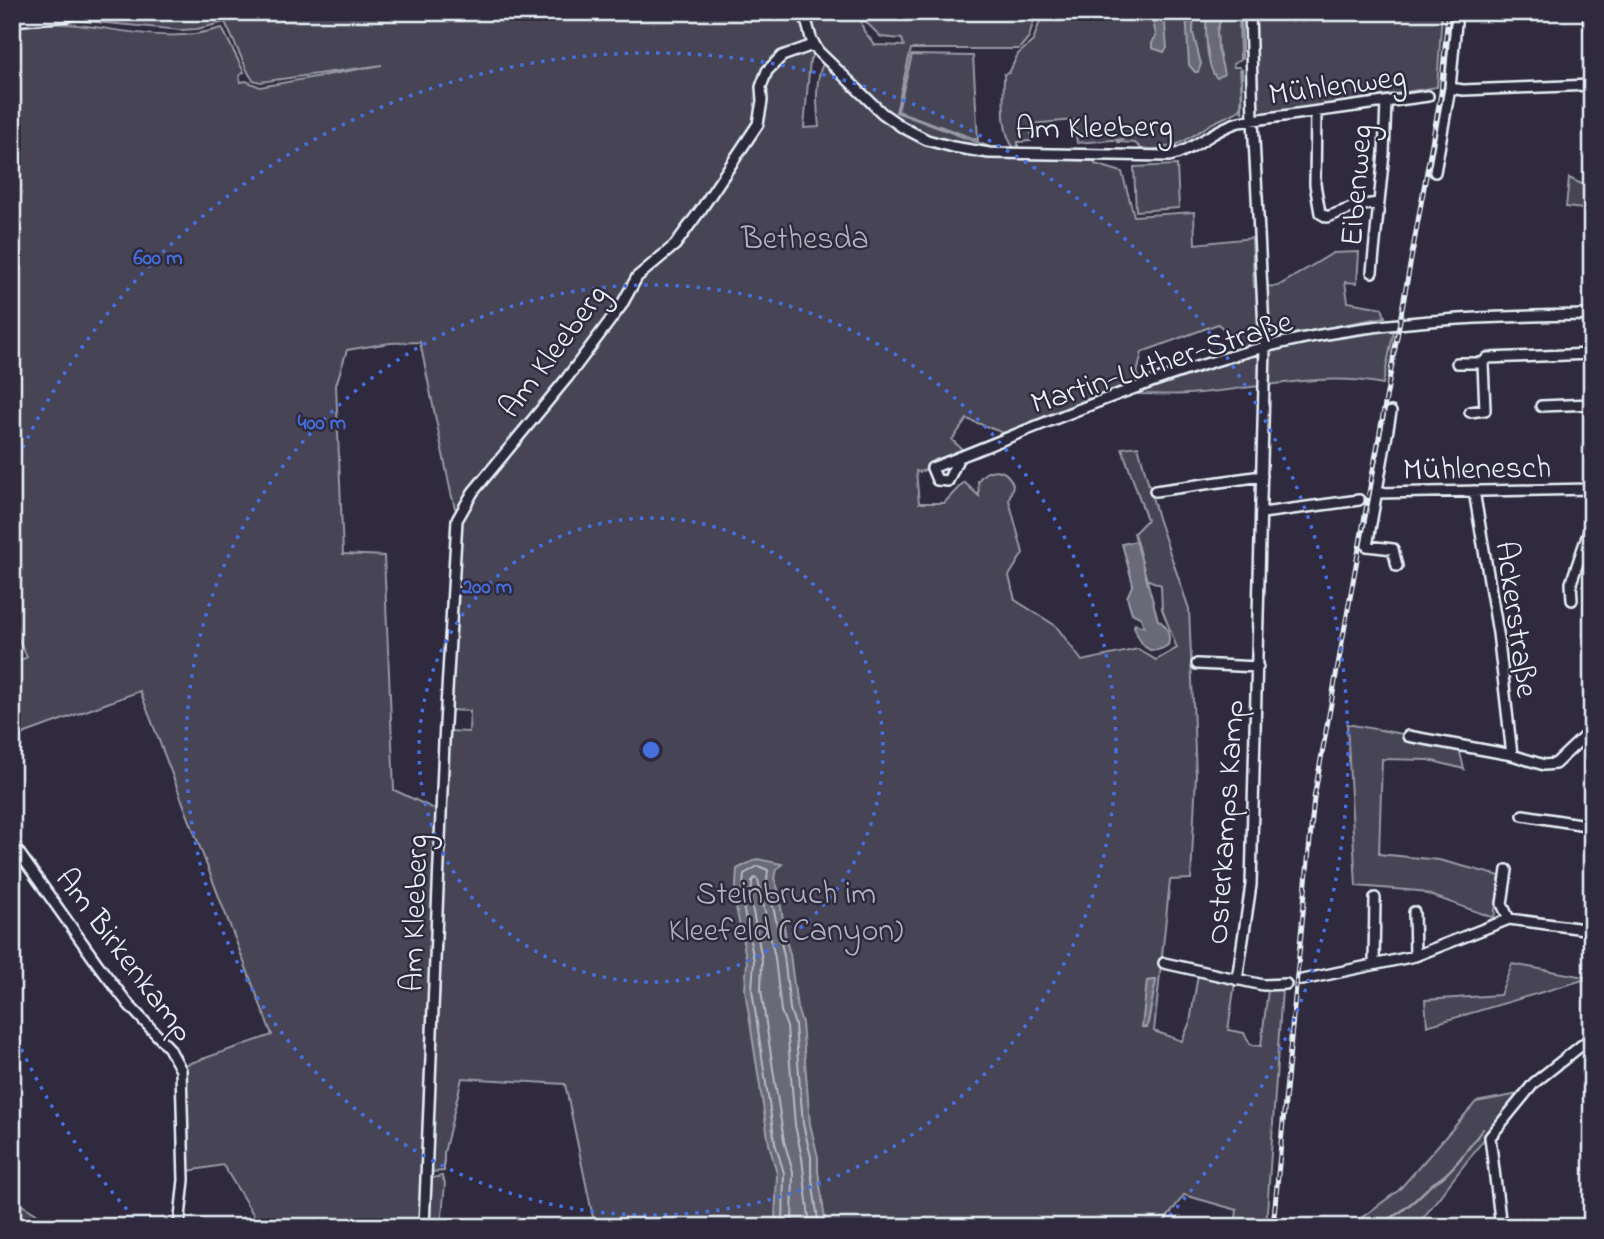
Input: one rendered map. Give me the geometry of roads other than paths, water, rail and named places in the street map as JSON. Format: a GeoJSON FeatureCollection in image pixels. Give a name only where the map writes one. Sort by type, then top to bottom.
{"type":"FeatureCollection","features":[{"type":"Feature","properties":{"kind":"street"},"geometry":{"type":"LineString","coordinates":[[12,21],[67,16],[80,12]]}},
{"type":"Feature","properties":{"kind":"street"},"geometry":{"type":"LineString","coordinates":[[804,12],[813,45]]}},
{"type":"Feature","properties":{"kind":"street","name":"Osterkamps Kamp"},"geometry":{"type":"LineString","coordinates":[[1237,980],[1251,885],[1265,347],[1250,12]]}},
{"type":"Feature","properties":{"kind":"street"},"geometry":{"type":"LineString","coordinates":[[1435,172],[1450,88],[1457,12]]}},
{"type":"Feature","properties":{"kind":"street"},"geometry":{"type":"LineString","coordinates":[[1588,12],[1592,40]]}},
{"type":"Feature","properties":{"kind":"street","name":"Am Kleeberg"},"geometry":{"type":"LineString","coordinates":[[424,1227],[444,742],[457,520],[473,492],[567,378],[621,306],[637,278],[675,244],[702,208],[758,124],[762,101],[761,87],[767,71],[782,56],[813,45],[882,113],[902,127],[927,140],[953,148],[989,153],[1169,156],[1188,150],[1225,125],[1253,120]]}},
{"type":"Feature","properties":{"kind":"street","name":"Mühlenweg"},"geometry":{"type":"LineString","coordinates":[[1450,88],[1592,85]]}},
{"type":"Feature","properties":{"kind":"street","name":"Mühlenweg"},"geometry":{"type":"LineString","coordinates":[[1253,120],[1428,96]]}},
{"type":"Feature","properties":{"kind":"street","name":"Eibenweg"},"geometry":{"type":"LineString","coordinates":[[1372,272],[1384,153],[1386,103]]}},
{"type":"Feature","properties":{"kind":"street"},"geometry":{"type":"LineString","coordinates":[[1315,112],[1314,184],[1320,213],[1327,217],[1357,206],[1378,203]]}},
{"type":"Feature","properties":{"kind":"street","name":"Martin-Luther-Straße"},"geometry":{"type":"LineString","coordinates":[[959,457],[1123,392],[1265,347],[1358,329],[1426,320],[1487,316],[1592,315]]}},
{"type":"Feature","properties":{"kind":"street"},"geometry":{"type":"LineString","coordinates":[[1592,321],[1592,511]]}},
{"type":"Feature","properties":{"kind":"street"},"geometry":{"type":"LineString","coordinates":[[1471,412],[1485,410],[1483,363],[1487,358],[1591,354]]}},
{"type":"Feature","properties":{"kind":"street"},"geometry":{"type":"LineString","coordinates":[[1457,363],[1483,363]]}},
{"type":"Feature","properties":{"kind":"street"},"geometry":{"type":"LineString","coordinates":[[1541,406],[1592,405]]}},
{"type":"Feature","properties":{"kind":"street"},"geometry":{"type":"LineString","coordinates":[[1377,493],[1391,412]]}},
{"type":"Feature","properties":{"kind":"street"},"geometry":{"type":"LineString","coordinates":[[1155,491],[1262,476]]}},
{"type":"Feature","properties":{"kind":"street","name":"Mühlenesch"},"geometry":{"type":"LineString","coordinates":[[1397,566],[1393,549],[1367,546],[1377,493],[1592,489]]}},
{"type":"Feature","properties":{"kind":"street","name":"Ackerstraße"},"geometry":{"type":"LineString","coordinates":[[1474,491],[1498,633],[1512,755]]}},
{"type":"Feature","properties":{"kind":"street"},"geometry":{"type":"LineString","coordinates":[[1262,513],[1359,500]]}},
{"type":"Feature","properties":{"kind":"street"},"geometry":{"type":"LineString","coordinates":[[1572,600],[1571,583],[1592,522]]}},
{"type":"Feature","properties":{"kind":"street","name":"Osterkamps Kamp"},"geometry":{"type":"LineString","coordinates":[[1197,664],[1258,667]]}},
{"type":"Feature","properties":{"kind":"street"},"geometry":{"type":"LineString","coordinates":[[1408,736],[1512,755],[1544,765],[1555,764],[1592,729]]}},
{"type":"Feature","properties":{"kind":"street"},"geometry":{"type":"LineString","coordinates":[[1523,815],[1592,826]]}},
{"type":"Feature","properties":{"kind":"street","name":"Am Birkenkamp"},"geometry":{"type":"LineString","coordinates":[[12,843],[99,966],[129,1005],[169,1048],[181,1070],[184,1180],[179,1227]]}},
{"type":"Feature","properties":{"kind":"street"},"geometry":{"type":"LineString","coordinates":[[1507,870],[1502,904],[1509,919]]}},
{"type":"Feature","properties":{"kind":"street"},"geometry":{"type":"LineString","coordinates":[[1374,964],[1375,898]]}},
{"type":"Feature","properties":{"kind":"street"},"geometry":{"type":"LineString","coordinates":[[1414,912],[1415,956]]}},
{"type":"Feature","properties":{"kind":"street"},"geometry":{"type":"LineString","coordinates":[[1301,980],[1415,956],[1509,919],[1592,930]]}},
{"type":"Feature","properties":{"kind":"street","name":"Osterkamps Kamp"},"geometry":{"type":"LineString","coordinates":[[1164,963],[1263,985],[1286,984]]}},
{"type":"Feature","properties":{"kind":"street"},"geometry":{"type":"LineString","coordinates":[[1501,1227],[1490,1137],[1534,1083],[1592,1037]]}},
{"type":"Feature","properties":{"kind":"water"},"geometry":{"type":"Polygon","coordinates":[[[1151,12],[1164,13],[1167,48],[1164,52],[1152,48],[1156,35],[1151,12]]]}},
{"type":"Feature","properties":{"kind":"water"},"geometry":{"type":"Polygon","coordinates":[[[1186,12],[1194,12],[1193,33],[1201,64],[1198,72],[1189,65],[1186,12]]]}},
{"type":"Feature","properties":{"kind":"water"},"geometry":{"type":"Polygon","coordinates":[[[1207,12],[1223,12],[1217,31],[1224,74],[1217,78],[1208,57],[1207,12]]]}},
{"type":"Feature","properties":{"kind":"water"},"geometry":{"type":"Polygon","coordinates":[[[1136,541],[1158,620],[1169,634],[1168,645],[1161,649],[1150,650],[1142,644],[1134,626],[1144,627],[1141,618],[1132,613],[1127,597],[1133,584],[1122,544],[1136,541]]]}},
{"type":"Feature","properties":{"kind":"water"},"geometry":{"type":"Polygon","coordinates":[[[757,859],[782,864],[776,870],[774,878],[802,1023],[810,1124],[818,1157],[826,1227],[777,1227],[775,1220],[777,1174],[769,1144],[745,990],[747,962],[735,902],[737,869],[757,859]]]}},
{"type":"Feature","properties":{"kind":"water"},"geometry":{"type":"Polygon","coordinates":[[[1156,980],[1147,1027],[1142,1027],[1147,981],[1156,980]]]}},
{"type":"Feature","properties":{"kind":"waterway"},"geometry":{"type":"LineString","coordinates":[[1241,12],[1242,59]]}},
{"type":"Feature","properties":{"kind":"waterway"},"geometry":{"type":"LineString","coordinates":[[1242,70],[1242,112]]}},
{"type":"Feature","properties":{"kind":"waterway"},"geometry":{"type":"LineString","coordinates":[[1376,1227],[1404,1210],[1445,1175],[1483,1129]]}},
{"type":"Feature","properties":{"kind":"railway"},"geometry":{"type":"LineString","coordinates":[[1273,1227],[1314,798],[1441,93],[1448,12]]}},
{"type":"Feature","properties":{"kind":"park label","name":"Bethesda"},"geometry":{"type":"Point","coordinates":[805,237]}},
{"type":"Feature","properties":{"kind":"park label","name":"Steinbruch im Kleefeld (Canyon)"},"geometry":{"type":"Point","coordinates":[786,910]}}]}
